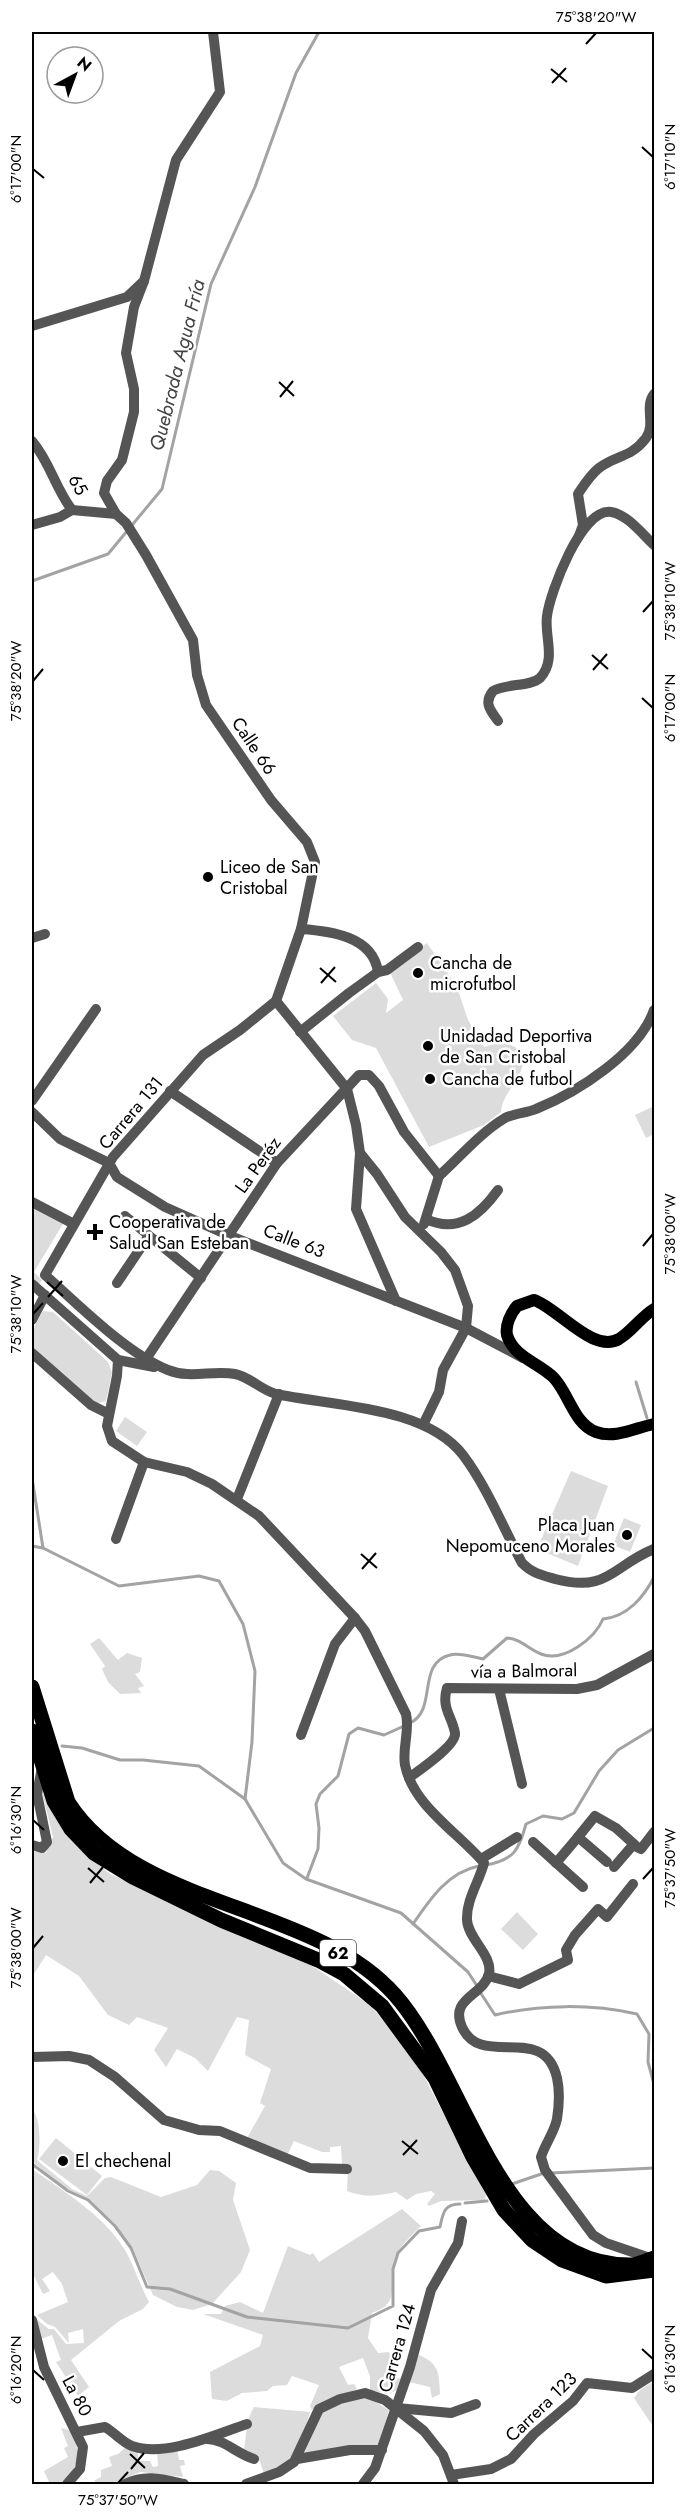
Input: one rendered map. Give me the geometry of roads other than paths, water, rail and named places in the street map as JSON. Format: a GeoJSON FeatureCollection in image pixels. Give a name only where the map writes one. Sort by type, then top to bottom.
{"type":"FeatureCollection","features":[{"type":"Feature","properties":{"kind":"highway","name":"62"},"geometry":{"type":"LineString","coordinates":[[32,1687],[68,1802],[77,1817],[105,1845],[163,1877],[307,1936],[358,1965],[393,1993],[412,2014],[499,2175],[511,2194],[544,2233],[569,2250],[595,2259],[634,2265],[654,2265]]}},
{"type":"Feature","properties":{"kind":"highway","name":"62"},"geometry":{"type":"LineString","coordinates":[[32,1731],[54,1801],[66,1823],[81,1841],[105,1861],[221,1920],[318,1960],[344,1974],[382,2006],[435,2078],[473,2157],[504,2210],[532,2240],[582,2270],[606,2276],[654,2265]]}},
{"type":"Feature","properties":{"kind":"main road"},"geometry":{"type":"LineString","coordinates":[[654,1309],[616,1340],[608,1342],[586,1336],[543,1303],[525,1301],[512,1312],[507,1336],[524,1358],[543,1368],[555,1379],[573,1409],[593,1431],[606,1435],[654,1424]]}},
{"type":"Feature","properties":{"kind":"street"},"geometry":{"type":"LineString","coordinates":[[32,326],[45,320],[127,297],[144,281],[176,160],[220,92],[213,32]]}},
{"type":"Feature","properties":{"kind":"street","name":"Calle 66"},"geometry":{"type":"LineString","coordinates":[[144,281],[134,307],[126,353],[134,389],[134,412],[122,460],[107,481],[104,493],[116,514],[126,523],[146,555],[194,640],[197,675],[206,705],[271,800],[307,842],[315,862],[301,929],[276,1001]]}},
{"type":"Feature","properties":{"kind":"street"},"geometry":{"type":"LineString","coordinates":[[577,542],[583,525],[578,494],[600,468],[628,455],[647,436],[651,424],[650,400],[654,394]]}},
{"type":"Feature","properties":{"kind":"street","name":"65"},"geometry":{"type":"LineString","coordinates":[[32,441],[35,449],[49,465],[61,496],[72,510],[116,514]]}},
{"type":"Feature","properties":{"kind":"street"},"geometry":{"type":"LineString","coordinates":[[32,525],[60,517],[72,510]]}},
{"type":"Feature","properties":{"kind":"street"},"geometry":{"type":"LineString","coordinates":[[498,721],[489,709],[488,701],[493,691],[515,683],[532,683],[541,677],[547,666],[549,655],[546,619],[552,589],[561,567],[593,521],[608,512],[618,514],[654,545]]}},
{"type":"Feature","properties":{"kind":"street"},"geometry":{"type":"LineString","coordinates":[[301,929],[332,932],[357,941],[369,953],[378,972]]}},
{"type":"Feature","properties":{"kind":"street"},"geometry":{"type":"LineString","coordinates":[[32,938],[45,934]]}},
{"type":"Feature","properties":{"kind":"street"},"geometry":{"type":"LineString","coordinates":[[300,1032],[378,972],[387,970],[418,947]]}},
{"type":"Feature","properties":{"kind":"street"},"geometry":{"type":"LineString","coordinates":[[276,1001],[347,1089],[360,1153],[356,1209],[396,1301]]}},
{"type":"Feature","properties":{"kind":"street","name":"Carrera 131"},"geometry":{"type":"LineString","coordinates":[[96,1320],[45,1275],[109,1163],[203,1055],[240,1030],[276,1001]]}},
{"type":"Feature","properties":{"kind":"street"},"geometry":{"type":"LineString","coordinates":[[32,1101],[96,1009]]}},
{"type":"Feature","properties":{"kind":"street"},"geometry":{"type":"LineString","coordinates":[[419,1232],[426,1219],[439,1176],[489,1129],[508,1116],[535,1110],[587,1082],[630,1049],[649,1025],[654,1010]]}},
{"type":"Feature","properties":{"kind":"street","name":"La Peréz"},"geometry":{"type":"LineString","coordinates":[[146,1359],[277,1163],[359,1075],[369,1076],[379,1086],[412,1143],[439,1176]]}},
{"type":"Feature","properties":{"kind":"street"},"geometry":{"type":"LineString","coordinates":[[170,1091],[277,1163]]}},
{"type":"Feature","properties":{"kind":"street","name":"Calle 63"},"geometry":{"type":"LineString","coordinates":[[32,1113],[60,1138],[109,1163],[113,1174],[165,1207],[230,1236],[466,1328],[524,1358]]}},
{"type":"Feature","properties":{"kind":"street"},"geometry":{"type":"LineString","coordinates":[[360,1153],[377,1174],[405,1217],[455,1270],[468,1306],[466,1328],[443,1370],[439,1392],[423,1425]]}},
{"type":"Feature","properties":{"kind":"street"},"geometry":{"type":"LineString","coordinates":[[426,1219],[438,1225],[463,1222],[478,1215],[498,1190]]}},
{"type":"Feature","properties":{"kind":"street"},"geometry":{"type":"LineString","coordinates":[[32,1202],[74,1224]]}},
{"type":"Feature","properties":{"kind":"street"},"geometry":{"type":"LineString","coordinates":[[125,1216],[201,1278]]}},
{"type":"Feature","properties":{"kind":"street"},"geometry":{"type":"LineString","coordinates":[[117,1283],[148,1237]]}},
{"type":"Feature","properties":{"kind":"street"},"geometry":{"type":"LineString","coordinates":[[32,1284],[118,1360],[183,1375],[234,1374],[279,1394],[382,1413],[414,1420],[423,1425],[461,1452],[522,1563],[533,1573],[578,1584],[598,1582],[640,1555],[654,1549]]}},
{"type":"Feature","properties":{"kind":"street"},"geometry":{"type":"LineString","coordinates":[[32,1320],[45,1295]]}},
{"type":"Feature","properties":{"kind":"street"},"geometry":{"type":"LineString","coordinates":[[86,1333],[96,1320],[146,1359],[169,1371]]}},
{"type":"Feature","properties":{"kind":"street"},"geometry":{"type":"LineString","coordinates":[[32,1353],[91,1405],[109,1414]]}},
{"type":"Feature","properties":{"kind":"street"},"geometry":{"type":"LineString","coordinates":[[118,1360],[107,1426],[112,1441],[144,1462],[187,1472],[237,1499],[259,1516],[355,1618],[400,1698],[407,1722],[404,1755],[409,1778],[432,1811],[484,1863],[468,1906],[467,1921],[488,1962],[488,1976],[483,1985],[465,1999],[459,2014],[462,2027],[467,2036],[477,2043],[537,2050],[547,2055],[551,2061],[559,2096],[555,2124],[541,2157],[548,2174],[593,2235],[654,2265]]}},
{"type":"Feature","properties":{"kind":"street"},"geometry":{"type":"LineString","coordinates":[[237,1499],[279,1394]]}},
{"type":"Feature","properties":{"kind":"street"},"geometry":{"type":"LineString","coordinates":[[116,1539],[144,1462]]}},
{"type":"Feature","properties":{"kind":"street"},"geometry":{"type":"LineString","coordinates":[[301,1735],[335,1644],[355,1618]]}},
{"type":"Feature","properties":{"kind":"street","name":"vía a Balmoral"},"geometry":{"type":"LineString","coordinates":[[409,1778],[431,1762],[454,1738],[455,1733],[446,1712],[446,1690],[459,1688],[558,1690],[597,1685],[654,1654]]}},
{"type":"Feature","properties":{"kind":"street"},"geometry":{"type":"LineString","coordinates":[[500,1689],[522,1784]]}},
{"type":"Feature","properties":{"kind":"street"},"geometry":{"type":"LineString","coordinates":[[32,1845],[42,1848],[47,1842],[37,1794],[42,1767]]}},
{"type":"Feature","properties":{"kind":"street"},"geometry":{"type":"LineString","coordinates":[[556,1863],[595,1816],[616,1828],[641,1849],[654,1832]]}},
{"type":"Feature","properties":{"kind":"street"},"geometry":{"type":"LineString","coordinates":[[480,1859],[517,1837]]}},
{"type":"Feature","properties":{"kind":"street"},"geometry":{"type":"LineString","coordinates":[[578,1837],[610,1864],[634,1845]]}},
{"type":"Feature","properties":{"kind":"street"},"geometry":{"type":"LineString","coordinates":[[533,1842],[583,1887]]}},
{"type":"Feature","properties":{"kind":"street"},"geometry":{"type":"LineString","coordinates":[[488,1976],[519,1984],[568,1960],[566,1950],[575,1935],[597,1909],[607,1917],[633,1884]]}},
{"type":"Feature","properties":{"kind":"street"},"geometry":{"type":"LineString","coordinates":[[32,2057],[69,2056],[89,2060],[115,2077],[164,2120],[199,2130],[220,2131],[310,2168],[347,2169]]}},
{"type":"Feature","properties":{"kind":"street","name":"Carrera 124"},"geometry":{"type":"LineString","coordinates":[[363,2484],[370,2476],[382,2450],[397,2408],[431,2290],[458,2243],[462,2221]]}},
{"type":"Feature","properties":{"kind":"street","name":"La 80"},"geometry":{"type":"LineString","coordinates":[[32,2320],[44,2367],[83,2447],[83,2458],[78,2474],[67,2484]]}},
{"type":"Feature","properties":{"kind":"street","name":"Carrera 123"},"geometry":{"type":"LineString","coordinates":[[452,2480],[490,2469],[511,2459],[534,2434],[573,2401],[587,2383],[632,2388],[654,2374]]}},
{"type":"Feature","properties":{"kind":"street"},"geometry":{"type":"LineString","coordinates":[[246,2484],[288,2467],[297,2459],[315,2414],[324,2406],[354,2394],[365,2393],[397,2408],[432,2440],[443,2454],[452,2480]]}},
{"type":"Feature","properties":{"kind":"street"},"geometry":{"type":"LineString","coordinates":[[397,2408],[451,2413],[476,2404]]}},
{"type":"Feature","properties":{"kind":"street"},"geometry":{"type":"LineString","coordinates":[[77,2432],[105,2427],[129,2445],[145,2448],[165,2447],[207,2439],[248,2424]]}},
{"type":"Feature","properties":{"kind":"street"},"geometry":{"type":"LineString","coordinates":[[207,2439],[216,2440],[240,2455],[254,2459]]}},
{"type":"Feature","properties":{"kind":"street"},"geometry":{"type":"LineString","coordinates":[[297,2459],[350,2450],[382,2450]]}},
{"type":"Feature","properties":{"kind":"street"},"geometry":{"type":"LineString","coordinates":[[124,2484],[140,2478],[154,2477],[184,2484]]}},
{"type":"Feature","properties":{"kind":"waterway","name":"Quebrada Agua Fría"},"geometry":{"type":"LineString","coordinates":[[32,581],[108,554],[162,489],[211,284],[255,187],[296,73],[319,32]]}},
{"type":"Feature","properties":{"kind":"waterway"},"geometry":{"type":"LineString","coordinates":[[636,1382],[647,1418]]}},
{"type":"Feature","properties":{"kind":"waterway"},"geometry":{"type":"LineString","coordinates":[[32,1478],[43,1548],[119,1586],[199,1576],[219,1581],[243,1624],[255,1671],[252,1742],[245,1799],[283,1863],[306,1879],[401,1913],[468,1972],[477,1986]]}},
{"type":"Feature","properties":{"kind":"waterway"},"geometry":{"type":"LineString","coordinates":[[32,1546],[43,1548]]}},
{"type":"Feature","properties":{"kind":"waterway"},"geometry":{"type":"LineString","coordinates":[[410,1723],[418,1717],[423,1708],[433,1667],[440,1660],[458,1654],[483,1659],[507,1638],[516,1640],[541,1654],[550,1656],[569,1652],[586,1641],[603,1619],[620,1614],[634,1605],[654,1577]]}},
{"type":"Feature","properties":{"kind":"waterway"},"geometry":{"type":"LineString","coordinates":[[307,1878],[318,1849],[319,1828],[316,1804],[320,1794],[338,1776],[349,1734],[358,1728],[384,1735],[404,1726]]}},
{"type":"Feature","properties":{"kind":"waterway"},"geometry":{"type":"LineString","coordinates":[[486,1865],[503,1860],[514,1852],[521,1841],[526,1824],[543,1816],[562,1819],[574,1813],[599,1771],[618,1750],[654,1728]]}},
{"type":"Feature","properties":{"kind":"waterway"},"geometry":{"type":"LineString","coordinates":[[62,1746],[82,1748],[120,1760],[199,1766],[245,1799]]}},
{"type":"Feature","properties":{"kind":"waterway"},"geometry":{"type":"LineString","coordinates":[[413,1924],[433,1896],[449,1880],[468,1869],[479,1866]]}},
{"type":"Feature","properties":{"kind":"waterway"},"geometry":{"type":"LineString","coordinates":[[480,1992],[495,2015],[548,2007],[602,2008],[637,2014],[649,2034],[648,2062],[654,2084]]}},
{"type":"Feature","properties":{"kind":"waterway"},"geometry":{"type":"LineString","coordinates":[[32,2164],[68,2191],[88,2200],[115,2226],[131,2248],[147,2287],[170,2289],[247,2317],[348,2328],[393,2306],[393,2269],[398,2253],[419,2231],[440,2227],[447,2208],[460,2204]]}},
{"type":"Feature","properties":{"kind":"waterway"},"geometry":{"type":"LineString","coordinates":[[551,2173],[654,2168]]}},
{"type":"Feature","properties":{"kind":"waterway"},"geometry":{"type":"LineString","coordinates":[[512,2184],[544,2173]]}},
{"type":"Feature","properties":{"kind":"waterway"},"geometry":{"type":"LineString","coordinates":[[465,2203],[487,2201]]}},
{"type":"Feature","properties":{"kind":"place","name":"Liceo de San Cristobal"},"geometry":{"type":"Point","coordinates":[208,877]}},
{"type":"Feature","properties":{"kind":"place","name":"Cancha de microfutbol"},"geometry":{"type":"Point","coordinates":[418,973]}},
{"type":"Feature","properties":{"kind":"place","name":"Unidadad Deportiva de San Cristobal"},"geometry":{"type":"Point","coordinates":[428,1046]}},
{"type":"Feature","properties":{"kind":"place","name":"Cancha de futbol"},"geometry":{"type":"Point","coordinates":[430,1079]}},
{"type":"Feature","properties":{"kind":"place","name":"Cooperativa de Salud San Esteban"},"geometry":{"type":"Point","coordinates":[95,1232]}},
{"type":"Feature","properties":{"kind":"place","name":"Placa Juan Nepomuceno Morales"},"geometry":{"type":"Point","coordinates":[627,1535]}},
{"type":"Feature","properties":{"kind":"place","name":"El chechenal"},"geometry":{"type":"Point","coordinates":[63,2161]}}]}
